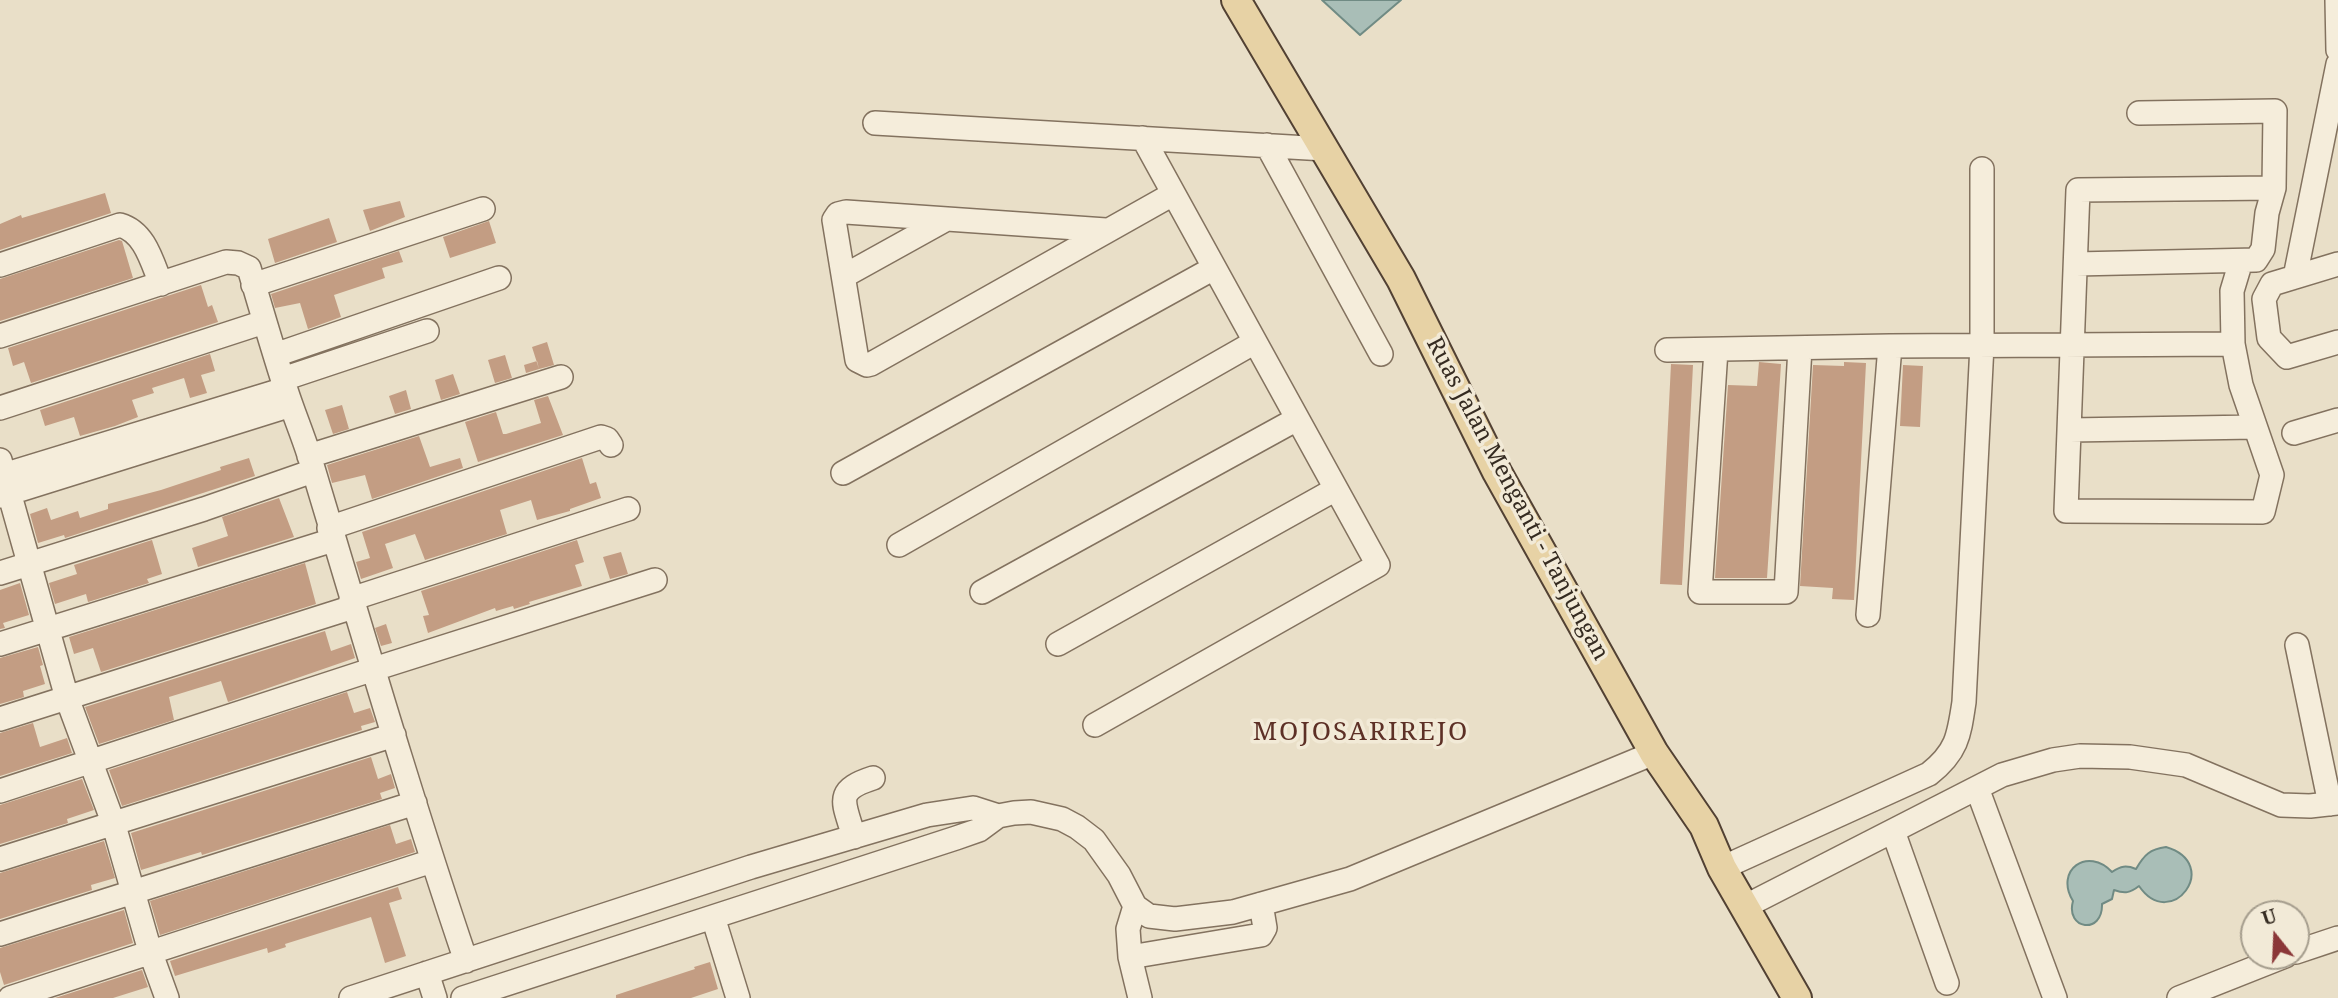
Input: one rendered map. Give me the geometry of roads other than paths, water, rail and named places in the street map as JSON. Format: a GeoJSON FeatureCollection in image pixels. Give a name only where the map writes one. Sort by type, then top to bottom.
{"type":"FeatureCollection","features":[{"type":"Feature","properties":{"kind":"main road","name":"Ruas Jalan Menganti - Tanjungan"},"geometry":{"type":"LineString","coordinates":[[1236,0],[1401,279],[1497,472],[1654,753],[1704,826],[1722,868],[1797,998]]}},
{"type":"Feature","properties":{"kind":"street"},"geometry":{"type":"LineString","coordinates":[[2337,0],[2338,50]]}},
{"type":"Feature","properties":{"kind":"street"},"geometry":{"type":"LineString","coordinates":[[2295,277],[2338,64]]}},
{"type":"Feature","properties":{"kind":"street"},"geometry":{"type":"LineString","coordinates":[[2076,264],[2256,260],[2263,249],[2267,213],[2274,188],[2275,111],[2139,113]]}},
{"type":"Feature","properties":{"kind":"street"},"geometry":{"type":"LineString","coordinates":[[875,123],[1325,149]]}},
{"type":"Feature","properties":{"kind":"street"},"geometry":{"type":"LineString","coordinates":[[1095,725],[1378,565],[1143,138]]}},
{"type":"Feature","properties":{"kind":"street"},"geometry":{"type":"LineString","coordinates":[[1267,145],[1381,354]]}},
{"type":"Feature","properties":{"kind":"street"},"geometry":{"type":"LineString","coordinates":[[1722,868],[1929,774],[1945,761],[1954,747],[1964,702],[1982,345],[1982,169]]}},
{"type":"Feature","properties":{"kind":"street"},"geometry":{"type":"LineString","coordinates":[[2316,182],[2338,175]]}},
{"type":"Feature","properties":{"kind":"street"},"geometry":{"type":"LineString","coordinates":[[2241,261],[2232,291],[2233,344],[2241,385],[2272,475],[2263,512],[2066,511],[2078,190],[2274,188]]}},
{"type":"Feature","properties":{"kind":"street"},"geometry":{"type":"LineString","coordinates":[[1106,230],[846,212],[838,214],[834,220],[858,360],[867,365],[1173,194]]}},
{"type":"Feature","properties":{"kind":"street"},"geometry":{"type":"LineString","coordinates":[[254,285],[483,209]]}},
{"type":"Feature","properties":{"kind":"street"},"geometry":{"type":"LineString","coordinates":[[844,276],[945,220]]}},
{"type":"Feature","properties":{"kind":"street"},"geometry":{"type":"LineString","coordinates":[[0,265],[120,225],[135,232],[143,242],[161,284]]}},
{"type":"Feature","properties":{"kind":"street"},"geometry":{"type":"LineString","coordinates":[[0,336],[226,262],[238,263],[248,268],[311,464],[432,862],[466,961]]}},
{"type":"Feature","properties":{"kind":"street"},"geometry":{"type":"LineString","coordinates":[[2338,264],[2272,284],[2264,299],[2269,338],[2287,357],[2338,342]]}},
{"type":"Feature","properties":{"kind":"street"},"geometry":{"type":"LineString","coordinates":[[844,473],[1214,268]]}},
{"type":"Feature","properties":{"kind":"street"},"geometry":{"type":"LineString","coordinates":[[275,355],[499,278]]}},
{"type":"Feature","properties":{"kind":"street"},"geometry":{"type":"LineString","coordinates":[[0,408],[264,323]]}},
{"type":"Feature","properties":{"kind":"street"},"geometry":{"type":"LineString","coordinates":[[167,998],[150,951],[113,822],[67,698],[30,563],[3,480],[287,391],[426,331]]}},
{"type":"Feature","properties":{"kind":"street"},"geometry":{"type":"LineString","coordinates":[[899,545],[1255,342]]}},
{"type":"Feature","properties":{"kind":"street"},"geometry":{"type":"LineString","coordinates":[[1667,350],[2233,344]]}},
{"type":"Feature","properties":{"kind":"street"},"geometry":{"type":"LineString","coordinates":[[1868,615],[1890,346]]}},
{"type":"Feature","properties":{"kind":"street"},"geometry":{"type":"LineString","coordinates":[[1716,350],[1700,592],[1786,592],[1800,348]]}},
{"type":"Feature","properties":{"kind":"street"},"geometry":{"type":"LineString","coordinates":[[0,573],[204,509],[311,464],[561,377]]}},
{"type":"Feature","properties":{"kind":"street"},"geometry":{"type":"LineString","coordinates":[[982,592],[1297,419]]}},
{"type":"Feature","properties":{"kind":"street"},"geometry":{"type":"LineString","coordinates":[[2294,433],[2338,420]]}},
{"type":"Feature","properties":{"kind":"street"},"geometry":{"type":"LineString","coordinates":[[2070,430],[2255,427]]}},
{"type":"Feature","properties":{"kind":"street"},"geometry":{"type":"LineString","coordinates":[[0,644],[331,534],[601,438],[607,439],[611,445]]}},
{"type":"Feature","properties":{"kind":"street"},"geometry":{"type":"LineString","coordinates":[[1058,644],[1336,489]]}},
{"type":"Feature","properties":{"kind":"street"},"geometry":{"type":"LineString","coordinates":[[0,719],[628,509]]}},
{"type":"Feature","properties":{"kind":"street"},"geometry":{"type":"LineString","coordinates":[[0,791],[374,668],[655,580]]}},
{"type":"Feature","properties":{"kind":"street"},"geometry":{"type":"LineString","coordinates":[[1744,907],[2003,775],[2053,760],[2080,756],[2130,757],[2186,765],[2281,805],[2334,804],[2297,645]]}},
{"type":"Feature","properties":{"kind":"street"},"geometry":{"type":"LineString","coordinates":[[0,859],[394,735]]}},
{"type":"Feature","properties":{"kind":"street"},"geometry":{"type":"LineString","coordinates":[[351,998],[751,867],[927,815],[973,808],[998,816],[1031,812],[1077,827],[1094,840],[1119,875],[1135,906],[1149,916],[1175,919],[1233,912],[1350,879],[1654,753]]}},
{"type":"Feature","properties":{"kind":"street"},"geometry":{"type":"LineString","coordinates":[[854,837],[845,796],[848,788],[873,778]]}},
{"type":"Feature","properties":{"kind":"street"},"geometry":{"type":"LineString","coordinates":[[1977,788],[2055,998]]}},
{"type":"Feature","properties":{"kind":"street"},"geometry":{"type":"LineString","coordinates":[[0,934],[415,803]]}},
{"type":"Feature","properties":{"kind":"street"},"geometry":{"type":"LineString","coordinates":[[463,998],[979,830],[998,816]]}},
{"type":"Feature","properties":{"kind":"street"},"geometry":{"type":"LineString","coordinates":[[1893,831],[1947,983]]}},
{"type":"Feature","properties":{"kind":"street"},"geometry":{"type":"LineString","coordinates":[[10,998],[432,862]]}},
{"type":"Feature","properties":{"kind":"street"},"geometry":{"type":"LineString","coordinates":[[682,891],[702,920],[737,998]]}},
{"type":"Feature","properties":{"kind":"street"},"geometry":{"type":"LineString","coordinates":[[1130,957],[1261,935],[1265,928],[1261,904]]}},
{"type":"Feature","properties":{"kind":"street"},"geometry":{"type":"LineString","coordinates":[[1135,906],[1128,929],[1130,957],[1140,998]]}},
{"type":"Feature","properties":{"kind":"street"},"geometry":{"type":"LineString","coordinates":[[2310,947],[2338,938]]}},
{"type":"Feature","properties":{"kind":"street"},"geometry":{"type":"LineString","coordinates":[[2179,998],[2250,970]]}},
{"type":"Feature","properties":{"kind":"street"},"geometry":{"type":"LineString","coordinates":[[427,973],[435,998]]}},
{"type":"Feature","properties":{"kind":"water"},"geometry":{"type":"Polygon","coordinates":[[[1322,0],[1401,0],[1360,35],[1322,0]]]}},
{"type":"Feature","properties":{"kind":"water"},"geometry":{"type":"Polygon","coordinates":[[[2166,847],[2183,855],[2190,867],[2191,879],[2186,890],[2177,899],[2165,902],[2152,899],[2139,886],[2127,892],[2114,890],[2112,899],[2102,904],[2097,921],[2085,925],[2074,918],[2068,880],[2076,865],[2093,861],[2112,872],[2124,867],[2136,869],[2148,854],[2166,847]]]}},
{"type":"Feature","properties":{"kind":"district","name":"MOJOSARIREJO"},"geometry":{"type":"Point","coordinates":[1361,733]}}]}
